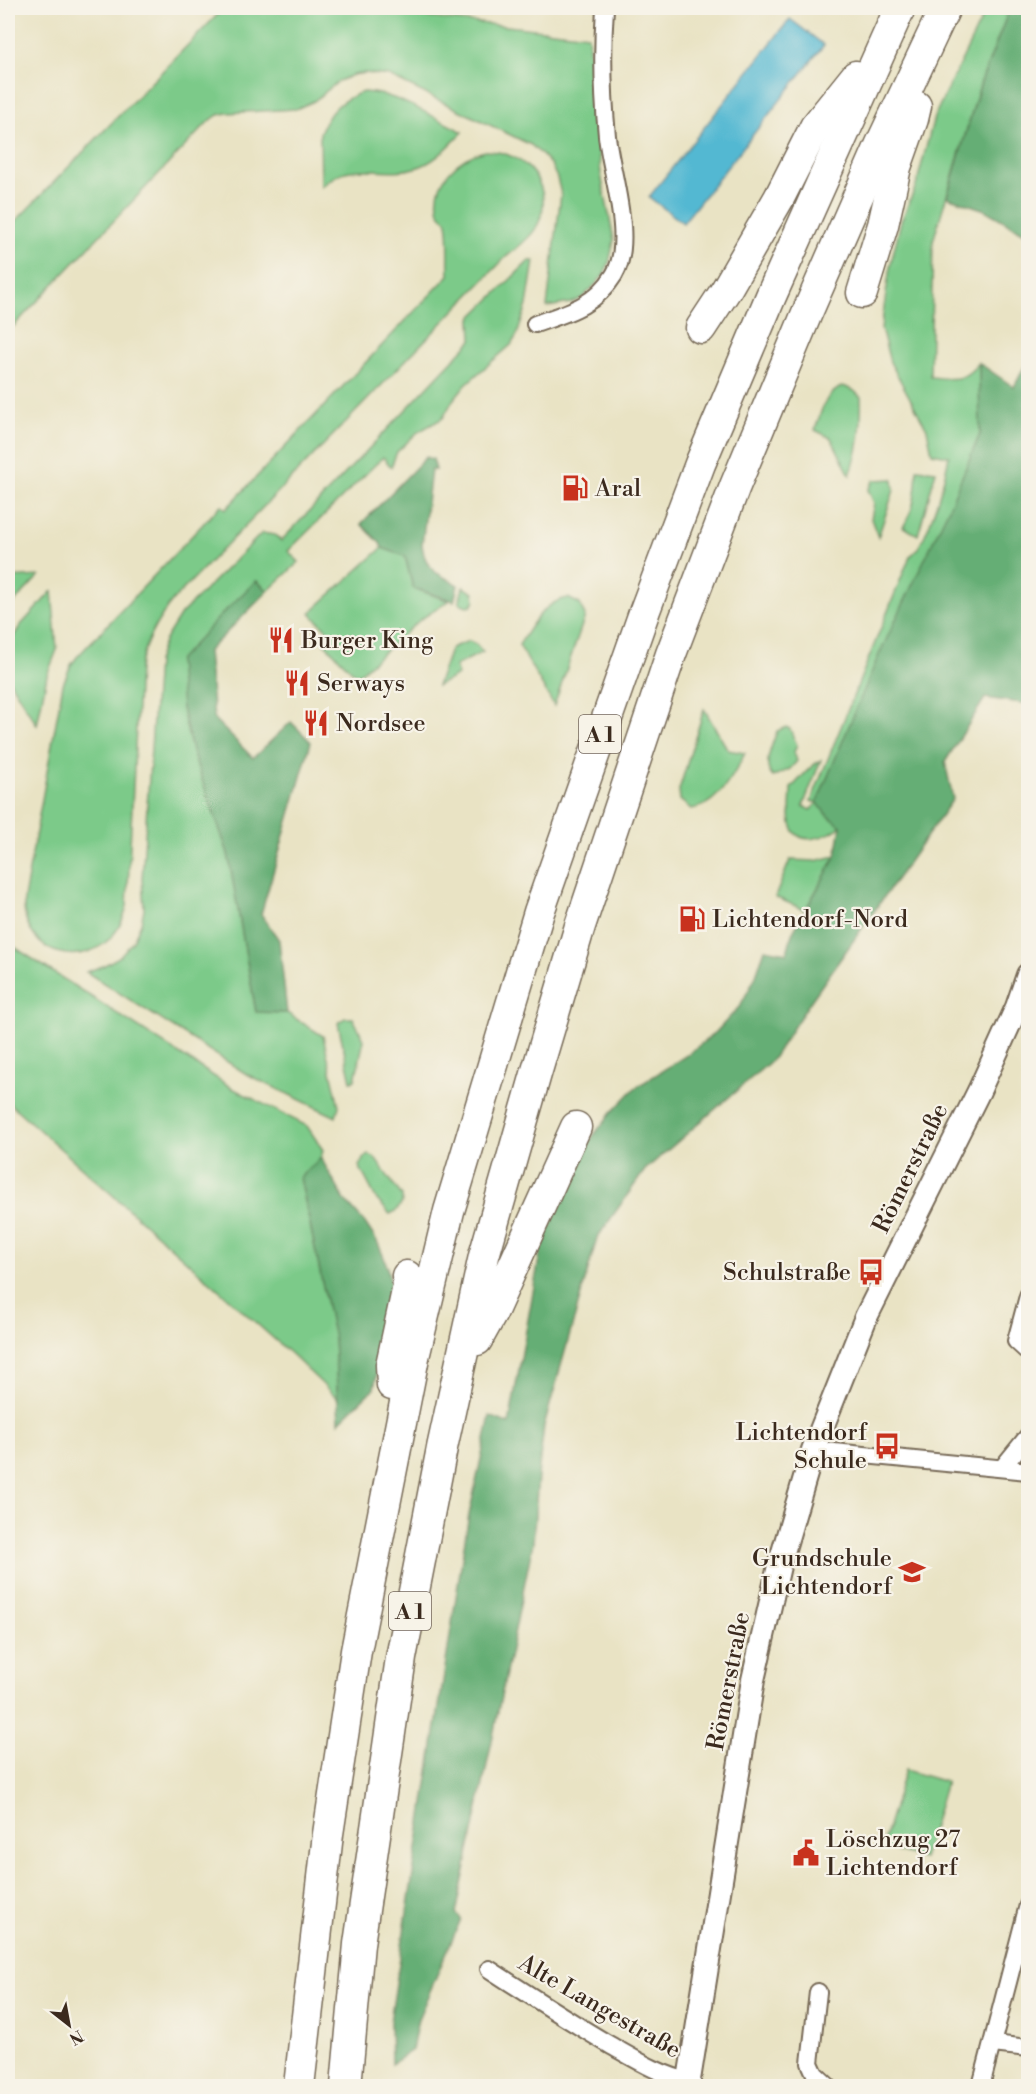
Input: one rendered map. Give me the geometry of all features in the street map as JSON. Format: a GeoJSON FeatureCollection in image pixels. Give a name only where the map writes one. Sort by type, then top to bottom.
{"type":"FeatureCollection","features":[{"type":"Feature","properties":{"kind":"highway","name":"A 1"},"geometry":{"type":"LineString","coordinates":[[299,2086],[328,1834],[356,1651],[414,1357],[449,1211],[540,912],[591,760],[700,464],[771,296],[900,8]]}},
{"type":"Feature","properties":{"kind":"highway","name":"A 1"},"geometry":{"type":"LineString","coordinates":[[346,2086],[359,1944],[401,1658],[442,1448],[484,1256],[536,1074],[584,915],[671,654],[735,486],[807,313],[945,8]]}},
{"type":"Feature","properties":{"kind":"highway"},"geometry":{"type":"LineString","coordinates":[[701,328],[726,290],[773,208],[815,128],[884,40]]}},
{"type":"Feature","properties":{"kind":"highway"},"geometry":{"type":"LineString","coordinates":[[862,293],[883,225],[896,167],[913,119],[927,44]]}},
{"type":"Feature","properties":{"kind":"highway"},"geometry":{"type":"LineString","coordinates":[[460,1372],[492,1313],[576,1127]]}},
{"type":"Feature","properties":{"kind":"highway"},"geometry":{"type":"LineString","coordinates":[[394,1455],[391,1365],[408,1286],[407,1276]]}},
{"type":"Feature","properties":{"kind":"street"},"geometry":{"type":"LineString","coordinates":[[535,324],[574,310],[599,296],[615,274],[620,262],[624,237],[607,136],[603,38],[605,8]]}},
{"type":"Feature","properties":{"kind":"street","name":"Römerstraße"},"geometry":{"type":"LineString","coordinates":[[689,2084],[753,1680],[779,1566],[813,1450],[866,1317],[979,1090],[1029,975]]}},
{"type":"Feature","properties":{"kind":"street"},"geometry":{"type":"LineString","coordinates":[[1029,1296],[1016,1341],[1029,1352]]}},
{"type":"Feature","properties":{"kind":"street"},"geometry":{"type":"LineString","coordinates":[[1002,1468],[1029,1436]]}},
{"type":"Feature","properties":{"kind":"street"},"geometry":{"type":"LineString","coordinates":[[813,1450],[1029,1471]]}},
{"type":"Feature","properties":{"kind":"street"},"geometry":{"type":"LineString","coordinates":[[981,2086],[1029,1905]]}},
{"type":"Feature","properties":{"kind":"street","name":"Alte Langestraße"},"geometry":{"type":"LineString","coordinates":[[489,1969],[643,2064],[689,2084]]}},
{"type":"Feature","properties":{"kind":"street"},"geometry":{"type":"LineString","coordinates":[[818,1992],[810,2063],[815,2074],[828,2086]]}},
{"type":"Feature","properties":{"kind":"street"},"geometry":{"type":"LineString","coordinates":[[993,2044],[1029,2048]]}},
{"type":"Feature","properties":{"kind":"green space"},"geometry":{"type":"Polygon","coordinates":[[[224,8],[343,8],[588,35],[601,175],[614,240],[609,263],[603,276],[582,298],[571,303],[547,307],[561,194],[551,165],[531,145],[389,76],[365,73],[339,81],[314,101],[296,109],[227,113],[218,115],[208,122],[8,332],[8,229],[224,8]]]}},
{"type":"Feature","properties":{"kind":"green space"},"geometry":{"type":"Polygon","coordinates":[[[987,8],[1010,8],[981,82],[933,241],[930,377],[962,377],[979,363],[980,434],[825,813],[841,826],[823,836],[808,839],[801,837],[792,827],[791,788],[821,760],[803,806],[811,810],[817,803],[811,801],[910,556],[923,540],[929,526],[947,466],[949,456],[932,453],[927,429],[890,362],[881,328],[890,267],[901,221],[916,186],[934,117],[987,8]]]}},
{"type":"Feature","properties":{"kind":"green space"},"geometry":{"type":"Polygon","coordinates":[[[1010,8],[1028,8],[1028,235],[985,210],[947,197],[981,82],[1010,8]]]}},
{"type":"Feature","properties":{"kind":"green space"},"geometry":{"type":"Polygon","coordinates":[[[363,92],[376,93],[402,101],[463,132],[441,153],[422,166],[397,171],[353,170],[335,176],[321,187],[320,133],[323,125],[336,107],[348,98],[363,92]]]}},
{"type":"Feature","properties":{"kind":"green space"},"geometry":{"type":"Polygon","coordinates":[[[485,151],[500,152],[513,157],[534,174],[543,199],[542,213],[536,228],[174,599],[162,615],[148,640],[139,668],[127,906],[118,929],[103,944],[86,953],[68,954],[50,949],[36,938],[27,921],[24,898],[63,684],[71,665],[221,505],[226,509],[449,275],[448,229],[439,212],[439,190],[449,172],[457,165],[485,151]]]}},
{"type":"Feature","properties":{"kind":"green space"},"geometry":{"type":"Polygon","coordinates":[[[529,261],[534,261],[527,305],[517,335],[511,345],[466,384],[453,400],[443,418],[418,432],[397,452],[391,467],[383,457],[288,551],[299,562],[268,591],[257,581],[223,613],[182,708],[192,751],[228,853],[256,1012],[287,1013],[323,1036],[339,1106],[336,1117],[248,1075],[86,972],[119,957],[133,941],[141,923],[144,909],[142,879],[157,662],[164,641],[181,614],[262,533],[275,535],[281,541],[472,340],[471,318],[529,261]]]}},
{"type":"Feature","properties":{"kind":"green space"},"geometry":{"type":"Polygon","coordinates":[[[979,363],[1014,387],[1025,366],[1028,370],[1028,704],[985,698],[945,762],[953,799],[772,1060],[645,1170],[597,1238],[544,1426],[533,1543],[456,1914],[461,1919],[418,2019],[412,2050],[391,2064],[390,2022],[468,1520],[490,1416],[509,1424],[541,1248],[577,1163],[593,1136],[635,1088],[687,1055],[716,1032],[740,1006],[755,978],[765,949],[787,953],[792,934],[836,856],[841,826],[825,813],[817,802],[878,657],[948,510],[980,434],[979,363]]]}},
{"type":"Feature","properties":{"kind":"green space"},"geometry":{"type":"Polygon","coordinates":[[[843,386],[853,390],[861,397],[860,437],[850,475],[831,438],[815,430],[827,399],[843,386]]]}},
{"type":"Feature","properties":{"kind":"green space"},"geometry":{"type":"Polygon","coordinates":[[[426,457],[433,459],[436,470],[431,470],[422,545],[428,564],[435,572],[458,585],[454,601],[413,588],[405,556],[382,548],[361,524],[426,457]]]}},
{"type":"Feature","properties":{"kind":"green space"},"geometry":{"type":"Polygon","coordinates":[[[917,469],[936,471],[918,535],[903,527],[912,506],[917,469]]]}},
{"type":"Feature","properties":{"kind":"green space"},"geometry":{"type":"Polygon","coordinates":[[[893,479],[894,490],[878,537],[871,519],[874,503],[868,490],[874,480],[893,479]]]}},
{"type":"Feature","properties":{"kind":"green space"},"geometry":{"type":"Polygon","coordinates":[[[382,548],[405,556],[413,588],[449,601],[421,619],[357,676],[324,643],[332,635],[310,613],[382,548]]]}},
{"type":"Feature","properties":{"kind":"green space"},"geometry":{"type":"Polygon","coordinates":[[[39,576],[8,609],[8,578],[39,576]]]}},
{"type":"Feature","properties":{"kind":"green space"},"geometry":{"type":"Polygon","coordinates":[[[256,581],[268,591],[208,651],[214,719],[253,758],[291,722],[311,742],[261,914],[279,940],[287,1013],[256,1012],[228,853],[192,751],[182,708],[178,661],[256,581]]]}},
{"type":"Feature","properties":{"kind":"green space"},"geometry":{"type":"Polygon","coordinates":[[[463,587],[474,593],[475,600],[472,605],[459,603],[463,587]]]}},
{"type":"Feature","properties":{"kind":"green space"},"geometry":{"type":"Polygon","coordinates":[[[52,591],[57,650],[47,675],[37,725],[9,680],[8,646],[20,626],[52,591]]]}},
{"type":"Feature","properties":{"kind":"green space"},"geometry":{"type":"Polygon","coordinates":[[[568,598],[580,604],[585,616],[554,706],[519,645],[545,609],[559,600],[568,598]]]}},
{"type":"Feature","properties":{"kind":"green space"},"geometry":{"type":"Polygon","coordinates":[[[469,641],[476,644],[483,652],[455,666],[458,675],[437,686],[450,650],[469,641]]]}},
{"type":"Feature","properties":{"kind":"green space"},"geometry":{"type":"Polygon","coordinates":[[[704,709],[728,750],[745,753],[724,788],[709,802],[691,809],[680,800],[679,790],[704,709]]]}},
{"type":"Feature","properties":{"kind":"green space"},"geometry":{"type":"Polygon","coordinates":[[[786,727],[790,729],[797,745],[794,752],[797,761],[790,769],[773,777],[768,767],[769,755],[777,731],[786,727]]]}},
{"type":"Feature","properties":{"kind":"green space"},"geometry":{"type":"Polygon","coordinates":[[[836,856],[805,910],[775,897],[790,860],[815,861],[836,856]]]}},
{"type":"Feature","properties":{"kind":"green space"},"geometry":{"type":"Polygon","coordinates":[[[8,943],[232,1088],[307,1126],[323,1150],[321,1158],[300,1177],[334,1338],[338,1399],[292,1355],[8,1102],[8,943]]]}},
{"type":"Feature","properties":{"kind":"green space"},"geometry":{"type":"Polygon","coordinates":[[[345,1018],[353,1018],[364,1040],[355,1080],[351,1081],[338,1023],[345,1018]]]}},
{"type":"Feature","properties":{"kind":"green space"},"geometry":{"type":"Polygon","coordinates":[[[369,1155],[374,1157],[402,1196],[402,1203],[396,1211],[390,1214],[377,1200],[359,1166],[369,1155]]]}},
{"type":"Feature","properties":{"kind":"green space"},"geometry":{"type":"Polygon","coordinates":[[[321,1158],[344,1199],[377,1241],[390,1279],[385,1337],[374,1388],[339,1422],[334,1338],[300,1177],[321,1158]]]}},
{"type":"Feature","properties":{"kind":"green space"},"geometry":{"type":"Polygon","coordinates":[[[905,1770],[946,1782],[923,1859],[882,1847],[905,1770]]]}},
{"type":"Feature","properties":{"kind":"water"},"geometry":{"type":"Polygon","coordinates":[[[790,19],[824,45],[683,223],[649,197],[790,19]]]}},
{"type":"Feature","properties":{"kind":"place","name":"Aral"},"geometry":{"type":"Point","coordinates":[575,488]}},
{"type":"Feature","properties":{"kind":"place","name":"Burger King"},"geometry":{"type":"Point","coordinates":[281,640]}},
{"type":"Feature","properties":{"kind":"place","name":"Serways"},"geometry":{"type":"Point","coordinates":[297,683]}},
{"type":"Feature","properties":{"kind":"place","name":"Nordsee"},"geometry":{"type":"Point","coordinates":[316,723]}},
{"type":"Feature","properties":{"kind":"place","name":"Lichtendorf-Nord"},"geometry":{"type":"Point","coordinates":[692,919]}},
{"type":"Feature","properties":{"kind":"place","name":"Schulstraße"},"geometry":{"type":"Point","coordinates":[871,1272]}},
{"type":"Feature","properties":{"kind":"place","name":"Lichtendorf Schule"},"geometry":{"type":"Point","coordinates":[887,1446]}},
{"type":"Feature","properties":{"kind":"place","name":"Grundschule Lichtendorf"},"geometry":{"type":"Point","coordinates":[912,1572]}},
{"type":"Feature","properties":{"kind":"place","name":"Löschzug 27 Lichtendorf"},"geometry":{"type":"Point","coordinates":[806,1853]}}]}
